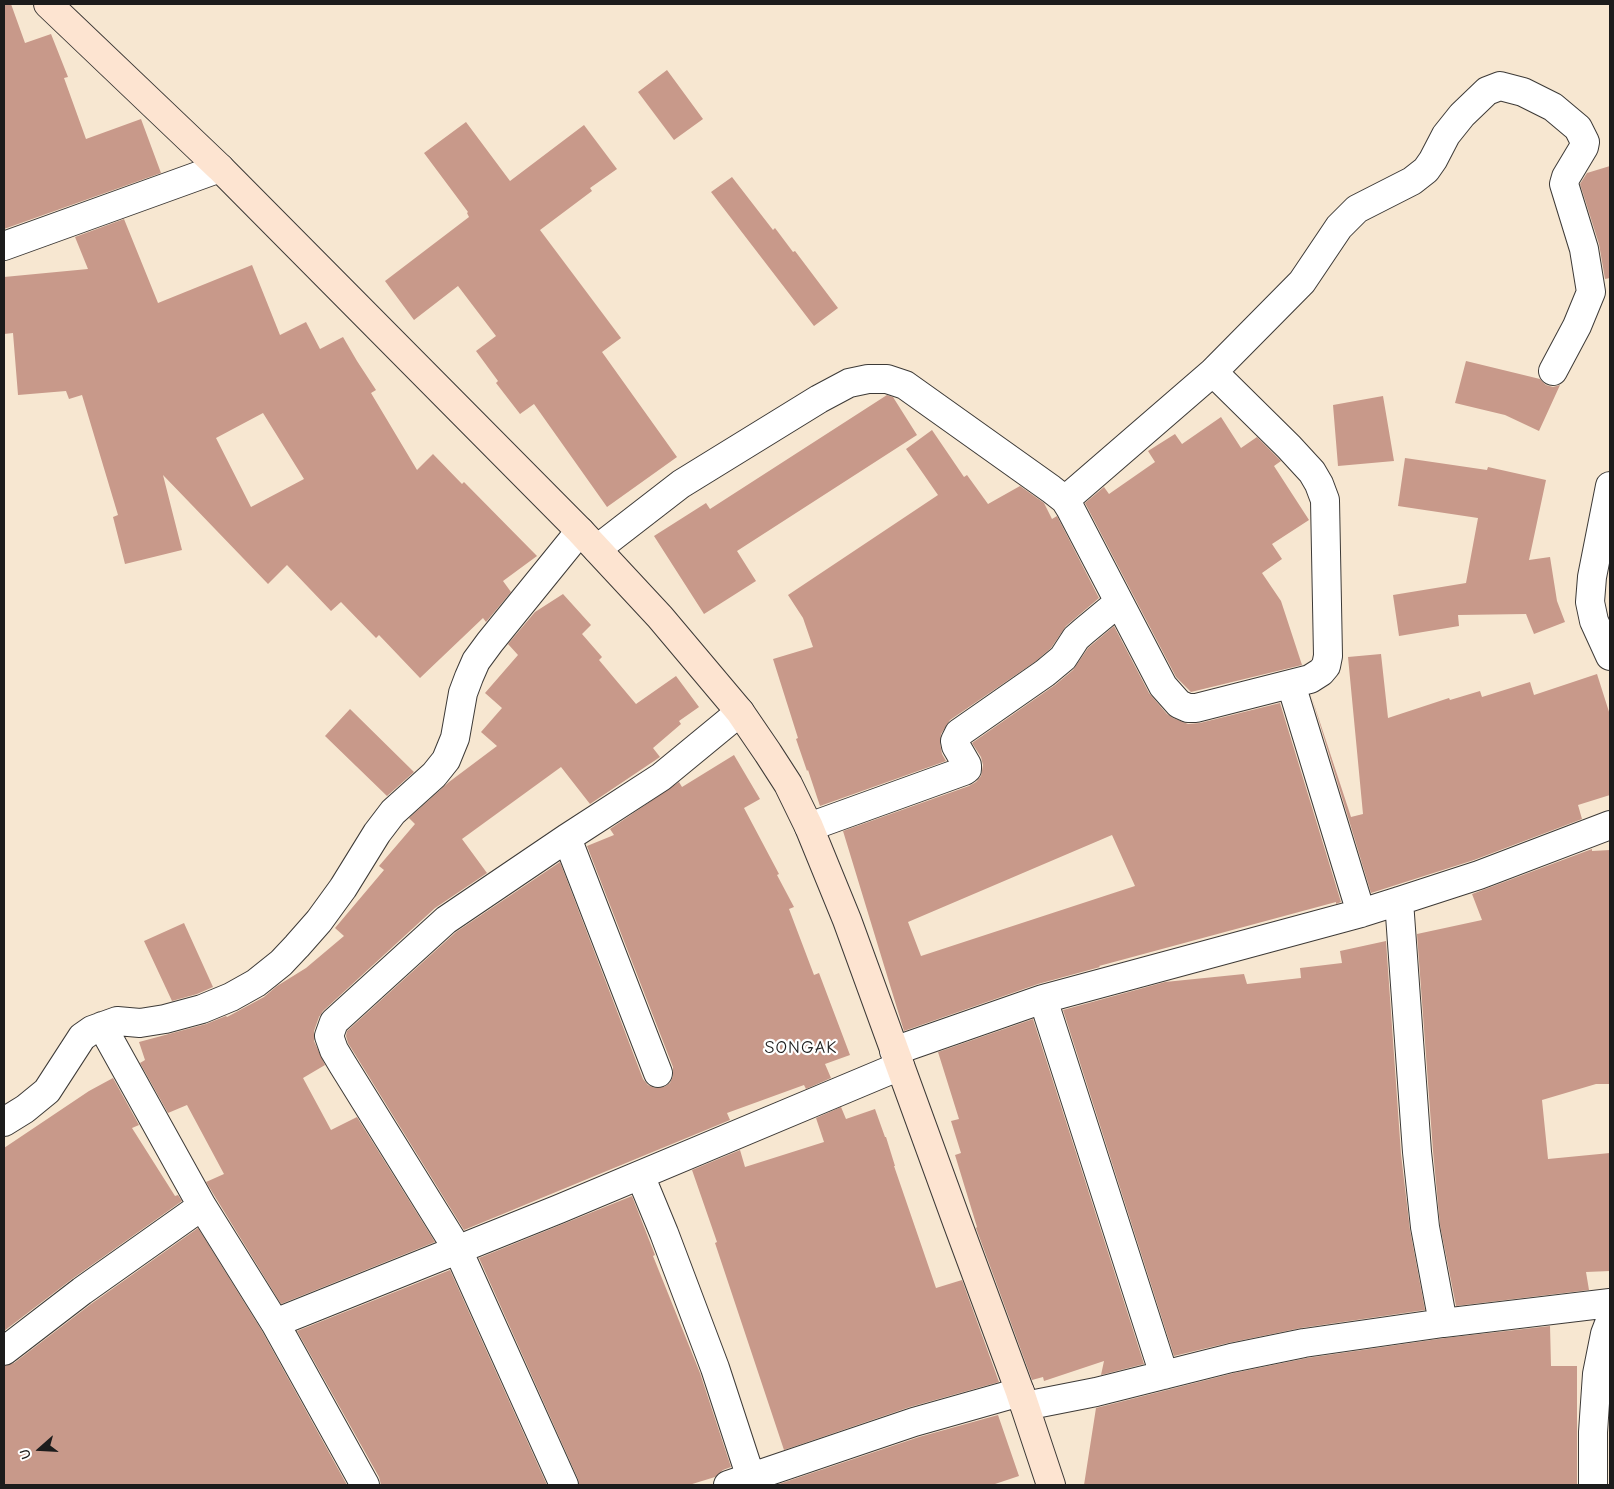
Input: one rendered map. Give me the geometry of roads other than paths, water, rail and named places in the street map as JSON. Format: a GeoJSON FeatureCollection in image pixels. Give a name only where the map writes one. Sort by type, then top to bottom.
{"type":"FeatureCollection","features":[{"type":"Feature","properties":{"kind":"main road"},"geometry":{"type":"LineString","coordinates":[[48,4],[220,168],[588,540],[660,617],[740,712],[768,753],[788,784],[810,827],[848,920],[1022,1399],[1051,1485]]}},
{"type":"Feature","properties":{"kind":"street"},"geometry":{"type":"LineString","coordinates":[[1064,500],[1213,372],[1302,282],[1339,227],[1357,208],[1405,185],[1426,170],[1446,135],[1462,115],[1487,91],[1500,86],[1524,92],[1553,107],[1575,125],[1585,142],[1564,184],[1584,249],[1591,292],[1577,326],[1553,371]]}},
{"type":"Feature","properties":{"kind":"street"},"geometry":{"type":"LineString","coordinates":[[4,246],[220,168]]}},
{"type":"Feature","properties":{"kind":"street"},"geometry":{"type":"LineString","coordinates":[[4,1122],[25,1109],[47,1091],[82,1037],[92,1030],[117,1021],[140,1023],[165,1019],[202,1009],[231,998],[256,983],[281,963],[320,921],[377,833],[393,812],[434,775],[446,760],[455,738],[463,693],[476,662],[490,642],[588,540],[624,526],[681,484],[819,399],[849,383],[868,379],[887,379],[905,385],[1051,488],[1064,500],[1164,686],[1172,698],[1179,704],[1188,708],[1196,708],[1310,679],[1321,672],[1326,666],[1328,656],[1325,500],[1312,472],[1213,372]]}},
{"type":"Feature","properties":{"kind":"street"},"geometry":{"type":"LineString","coordinates":[[1610,486],[1592,577],[1590,602],[1594,621],[1610,656]]}},
{"type":"Feature","properties":{"kind":"street"},"geometry":{"type":"LineString","coordinates":[[810,827],[967,769],[967,765],[956,746],[955,741],[959,734],[1064,658],[1076,638],[1119,602]]}},
{"type":"Feature","properties":{"kind":"street"},"geometry":{"type":"LineString","coordinates":[[1291,684],[1360,913]]}},
{"type":"Feature","properties":{"kind":"street"},"geometry":{"type":"LineString","coordinates":[[564,1485],[458,1250],[343,1065],[328,1036],[334,1022],[446,920],[566,838],[661,777],[740,712]]}},
{"type":"Feature","properties":{"kind":"street"},"geometry":{"type":"LineString","coordinates":[[275,1323],[692,1155],[897,1058],[1043,999],[1360,913],[1479,875],[1610,825]]}},
{"type":"Feature","properties":{"kind":"street"},"geometry":{"type":"LineString","coordinates":[[566,838],[658,1073]]}},
{"type":"Feature","properties":{"kind":"street"},"geometry":{"type":"LineString","coordinates":[[1399,901],[1417,1152],[1425,1228],[1443,1323]]}},
{"type":"Feature","properties":{"kind":"street"},"geometry":{"type":"LineString","coordinates":[[1043,999],[1164,1375]]}},
{"type":"Feature","properties":{"kind":"street"},"geometry":{"type":"LineString","coordinates":[[102,1026],[202,1206],[275,1323],[365,1485]]}},
{"type":"Feature","properties":{"kind":"street"},"geometry":{"type":"LineString","coordinates":[[640,1175],[715,1368],[739,1481],[914,1422],[1022,1399],[1096,1392],[1232,1358],[1304,1343],[1443,1323],[1610,1303]]}},
{"type":"Feature","properties":{"kind":"street"},"geometry":{"type":"LineString","coordinates":[[4,1351],[82,1291],[202,1206]]}},
{"type":"Feature","properties":{"kind":"street"},"geometry":{"type":"LineString","coordinates":[[1593,1485],[1593,1432],[1597,1374],[1605,1334],[1610,1321]]}},
{"type":"Feature","properties":{"kind":"district","name":"SONGAK"},"geometry":{"type":"Point","coordinates":[801,1048]}}]}
